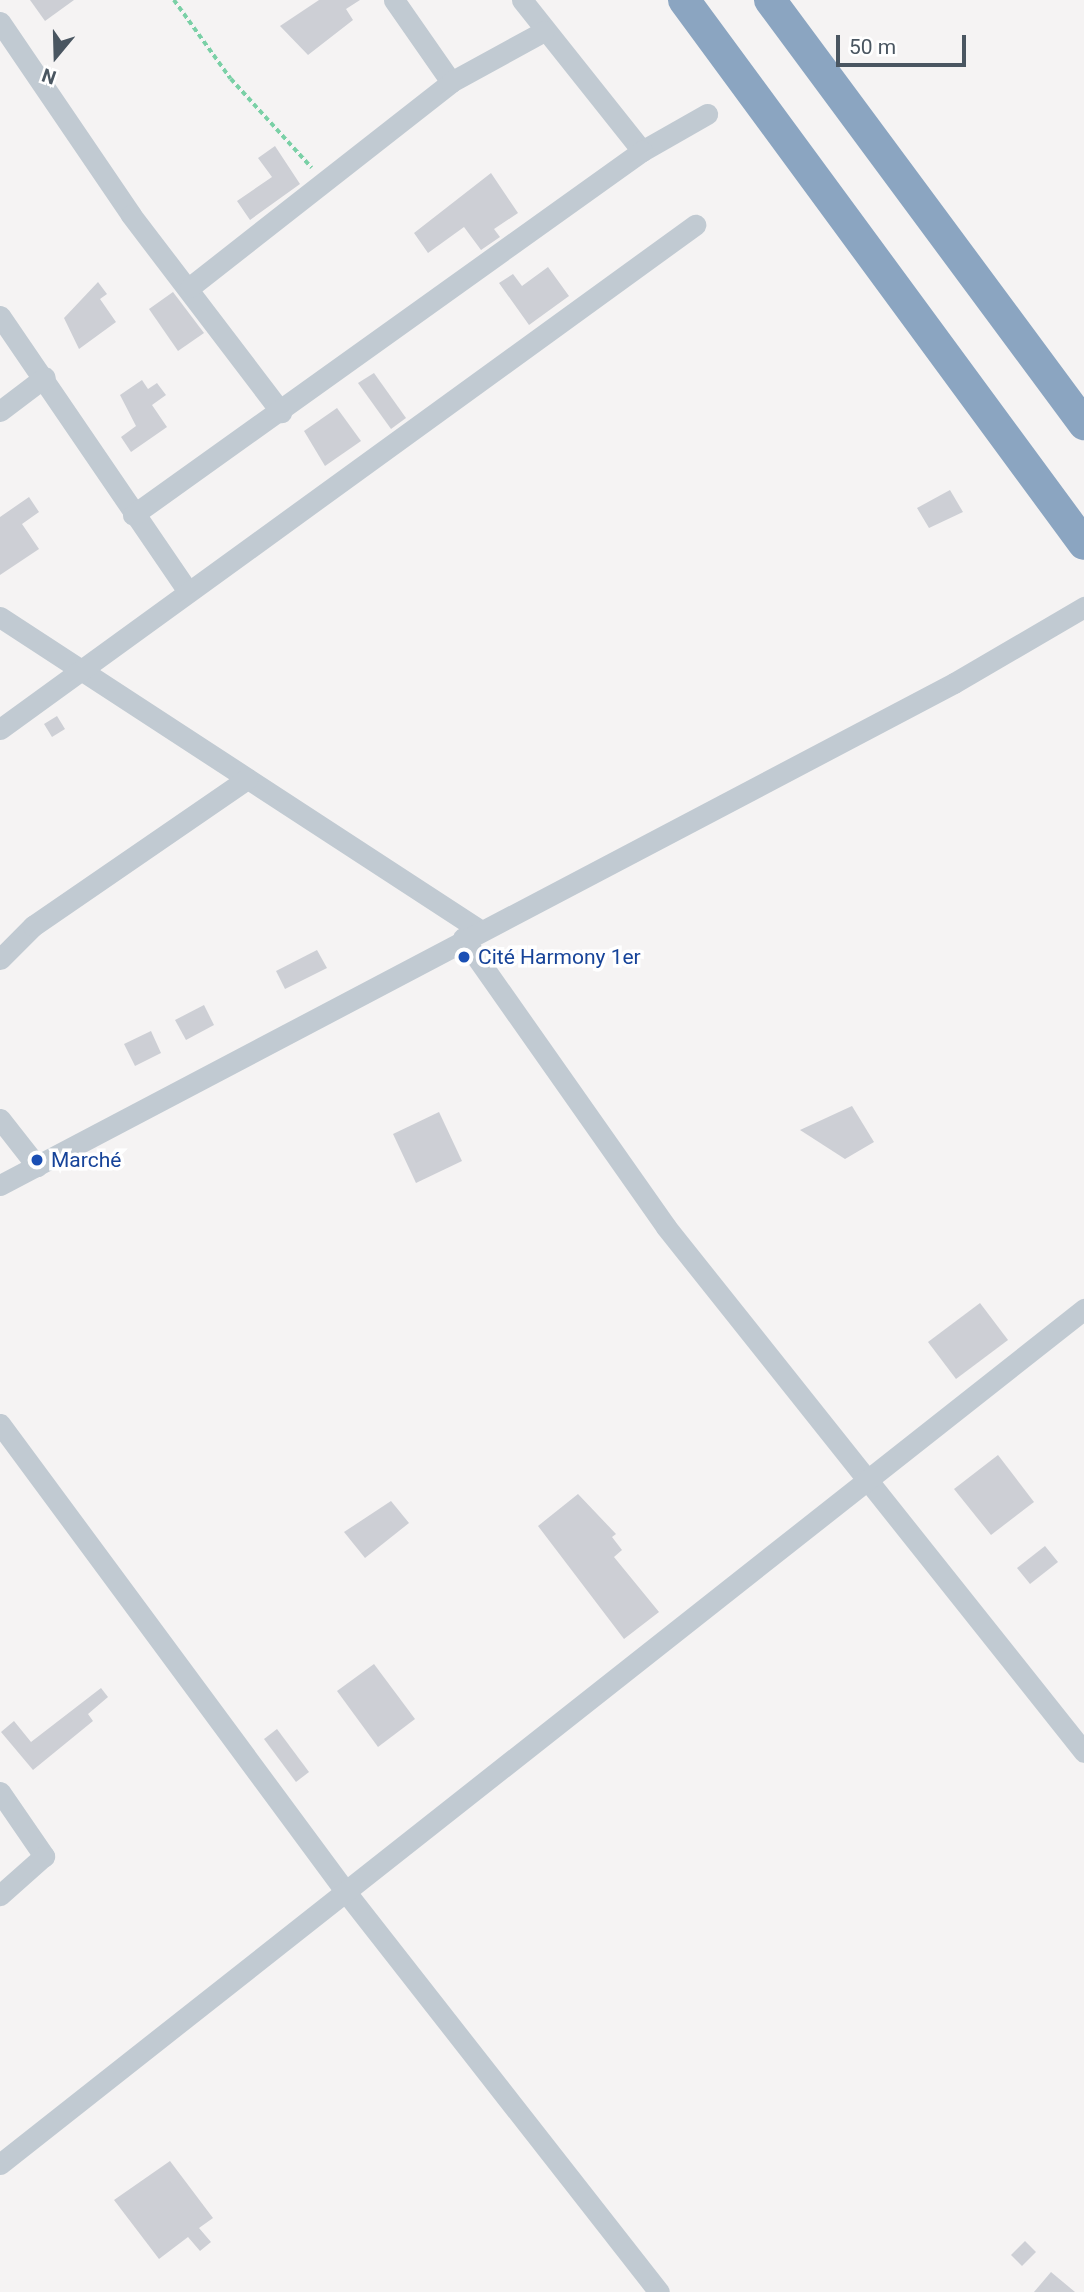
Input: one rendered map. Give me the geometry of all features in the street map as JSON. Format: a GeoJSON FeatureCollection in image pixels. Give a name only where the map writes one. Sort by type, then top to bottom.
{"type":"FeatureCollection","features":[{"type":"Feature","properties":{"kind":"highway"},"geometry":{"type":"LineString","coordinates":[[684,0],[1084,544]]}},
{"type":"Feature","properties":{"kind":"highway"},"geometry":{"type":"LineString","coordinates":[[770,0],[1084,424]]}},
{"type":"Feature","properties":{"kind":"street"},"geometry":{"type":"LineString","coordinates":[[394,0],[451,82]]}},
{"type":"Feature","properties":{"kind":"street"},"geometry":{"type":"LineString","coordinates":[[522,0],[642,151]]}},
{"type":"Feature","properties":{"kind":"street"},"geometry":{"type":"LineString","coordinates":[[0,22],[131,215],[190,287],[281,412]]}},
{"type":"Feature","properties":{"kind":"street"},"geometry":{"type":"LineString","coordinates":[[190,287],[451,82],[544,31]]}},
{"type":"Feature","properties":{"kind":"street"},"geometry":{"type":"LineString","coordinates":[[133,515],[281,412],[642,151],[707,114]]}},
{"type":"Feature","properties":{"kind":"street"},"geometry":{"type":"LineString","coordinates":[[0,729],[695,225]]}},
{"type":"Feature","properties":{"kind":"street"},"geometry":{"type":"LineString","coordinates":[[0,316],[45,377],[133,515],[188,592]]}},
{"type":"Feature","properties":{"kind":"street"},"geometry":{"type":"LineString","coordinates":[[0,411],[45,377]]}},
{"type":"Feature","properties":{"kind":"street"},"geometry":{"type":"LineString","coordinates":[[0,1185],[470,934],[954,683],[1084,607]]}},
{"type":"Feature","properties":{"kind":"street"},"geometry":{"type":"LineString","coordinates":[[0,617],[247,779],[470,934],[666,1227],[1084,1752]]}},
{"type":"Feature","properties":{"kind":"street"},"geometry":{"type":"LineString","coordinates":[[0,959],[33,926],[247,779]]}},
{"type":"Feature","properties":{"kind":"street"},"geometry":{"type":"LineString","coordinates":[[0,1119],[37,1166]]}},
{"type":"Feature","properties":{"kind":"street"},"geometry":{"type":"LineString","coordinates":[[0,2164],[345,1891],[870,1483],[1084,1309]]}},
{"type":"Feature","properties":{"kind":"street"},"geometry":{"type":"LineString","coordinates":[[0,1424],[345,1891],[659,2292]]}},
{"type":"Feature","properties":{"kind":"street"},"geometry":{"type":"LineString","coordinates":[[0,1792],[44,1856],[0,1895]]}},
{"type":"Feature","properties":{"kind":"path"},"geometry":{"type":"LineString","coordinates":[[174,0],[231,79],[326,182]]}},
{"type":"Feature","properties":{"kind":"building"},"geometry":{"type":"Polygon","coordinates":[[[30,0],[74,0],[45,21],[30,0]]]}},
{"type":"Feature","properties":{"kind":"building"},"geometry":{"type":"Polygon","coordinates":[[[319,0],[360,0],[346,9],[353,20],[308,55],[280,26],[319,0]]]}},
{"type":"Feature","properties":{"kind":"building"},"geometry":{"type":"Polygon","coordinates":[[[275,146],[300,184],[250,220],[237,201],[272,177],[258,158],[275,146]]]}},
{"type":"Feature","properties":{"kind":"building"},"geometry":{"type":"Polygon","coordinates":[[[491,173],[518,213],[494,229],[500,237],[481,250],[464,227],[428,253],[414,233],[491,173]]]}},
{"type":"Feature","properties":{"kind":"building"},"geometry":{"type":"Polygon","coordinates":[[[548,267],[569,296],[529,325],[499,283],[513,274],[522,286],[548,267]]]}},
{"type":"Feature","properties":{"kind":"building"},"geometry":{"type":"Polygon","coordinates":[[[98,282],[107,294],[100,299],[116,322],[79,349],[64,318],[98,282]]]}},
{"type":"Feature","properties":{"kind":"building"},"geometry":{"type":"Polygon","coordinates":[[[173,292],[204,333],[178,351],[149,309],[173,292]]]}},
{"type":"Feature","properties":{"kind":"building"},"geometry":{"type":"Polygon","coordinates":[[[374,373],[406,418],[391,429],[358,383],[374,373]]]}},
{"type":"Feature","properties":{"kind":"building"},"geometry":{"type":"Polygon","coordinates":[[[142,380],[148,389],[157,383],[166,395],[152,405],[167,427],[131,452],[121,437],[136,426],[120,395],[142,380]]]}},
{"type":"Feature","properties":{"kind":"building"},"geometry":{"type":"Polygon","coordinates":[[[337,408],[361,441],[325,466],[304,431],[337,408]]]}},
{"type":"Feature","properties":{"kind":"building"},"geometry":{"type":"Polygon","coordinates":[[[950,490],[963,512],[929,528],[917,508],[950,490]]]}},
{"type":"Feature","properties":{"kind":"building"},"geometry":{"type":"Polygon","coordinates":[[[29,497],[39,512],[22,524],[39,549],[0,575],[0,517],[29,497]]]}},
{"type":"Feature","properties":{"kind":"building"},"geometry":{"type":"Polygon","coordinates":[[[57,716],[65,729],[52,737],[44,724],[57,716]]]}},
{"type":"Feature","properties":{"kind":"building"},"geometry":{"type":"Polygon","coordinates":[[[317,950],[327,968],[285,989],[276,971],[317,950]]]}},
{"type":"Feature","properties":{"kind":"building"},"geometry":{"type":"Polygon","coordinates":[[[204,1005],[214,1025],[186,1040],[175,1020],[204,1005]]]}},
{"type":"Feature","properties":{"kind":"building"},"geometry":{"type":"Polygon","coordinates":[[[151,1031],[161,1053],[135,1066],[124,1044],[151,1031]]]}},
{"type":"Feature","properties":{"kind":"building"},"geometry":{"type":"Polygon","coordinates":[[[852,1106],[874,1142],[845,1159],[800,1130],[852,1106]]]}},
{"type":"Feature","properties":{"kind":"building"},"geometry":{"type":"Polygon","coordinates":[[[439,1112],[462,1161],[416,1183],[393,1134],[439,1112]]]}},
{"type":"Feature","properties":{"kind":"building"},"geometry":{"type":"Polygon","coordinates":[[[980,1303],[1008,1340],[956,1379],[928,1342],[980,1303]]]}},
{"type":"Feature","properties":{"kind":"building"},"geometry":{"type":"Polygon","coordinates":[[[998,1455],[1034,1502],[991,1535],[954,1489],[998,1455]]]}},
{"type":"Feature","properties":{"kind":"building"},"geometry":{"type":"Polygon","coordinates":[[[578,1494],[616,1534],[612,1537],[622,1550],[614,1557],[659,1612],[624,1639],[538,1526],[578,1494]]]}},
{"type":"Feature","properties":{"kind":"building"},"geometry":{"type":"Polygon","coordinates":[[[391,1501],[409,1523],[365,1558],[344,1532],[391,1501]]]}},
{"type":"Feature","properties":{"kind":"building"},"geometry":{"type":"Polygon","coordinates":[[[1045,1546],[1058,1562],[1030,1584],[1017,1568],[1045,1546]]]}},
{"type":"Feature","properties":{"kind":"building"},"geometry":{"type":"Polygon","coordinates":[[[374,1664],[415,1719],[378,1747],[337,1691],[374,1664]]]}},
{"type":"Feature","properties":{"kind":"building"},"geometry":{"type":"Polygon","coordinates":[[[101,1688],[108,1697],[88,1714],[93,1721],[33,1770],[1,1732],[14,1721],[31,1742],[101,1688]]]}},
{"type":"Feature","properties":{"kind":"building"},"geometry":{"type":"Polygon","coordinates":[[[277,1729],[309,1772],[296,1782],[264,1739],[277,1729]]]}},
{"type":"Feature","properties":{"kind":"building"},"geometry":{"type":"Polygon","coordinates":[[[170,2161],[213,2218],[199,2228],[211,2242],[200,2251],[188,2237],[159,2259],[114,2200],[170,2161]]]}},
{"type":"Feature","properties":{"kind":"building"},"geometry":{"type":"Polygon","coordinates":[[[1025,2241],[1036,2252],[1022,2266],[1011,2255],[1025,2241]]]}},
{"type":"Feature","properties":{"kind":"building"},"geometry":{"type":"Polygon","coordinates":[[[1051,2272],[1075,2292],[1034,2292],[1051,2272]]]}},
{"type":"Feature","properties":{"kind":"place","name":"Cité Harmony 1er"},"geometry":{"type":"Point","coordinates":[464,957]}},
{"type":"Feature","properties":{"kind":"place","name":"Marché"},"geometry":{"type":"Point","coordinates":[37,1160]}}]}
